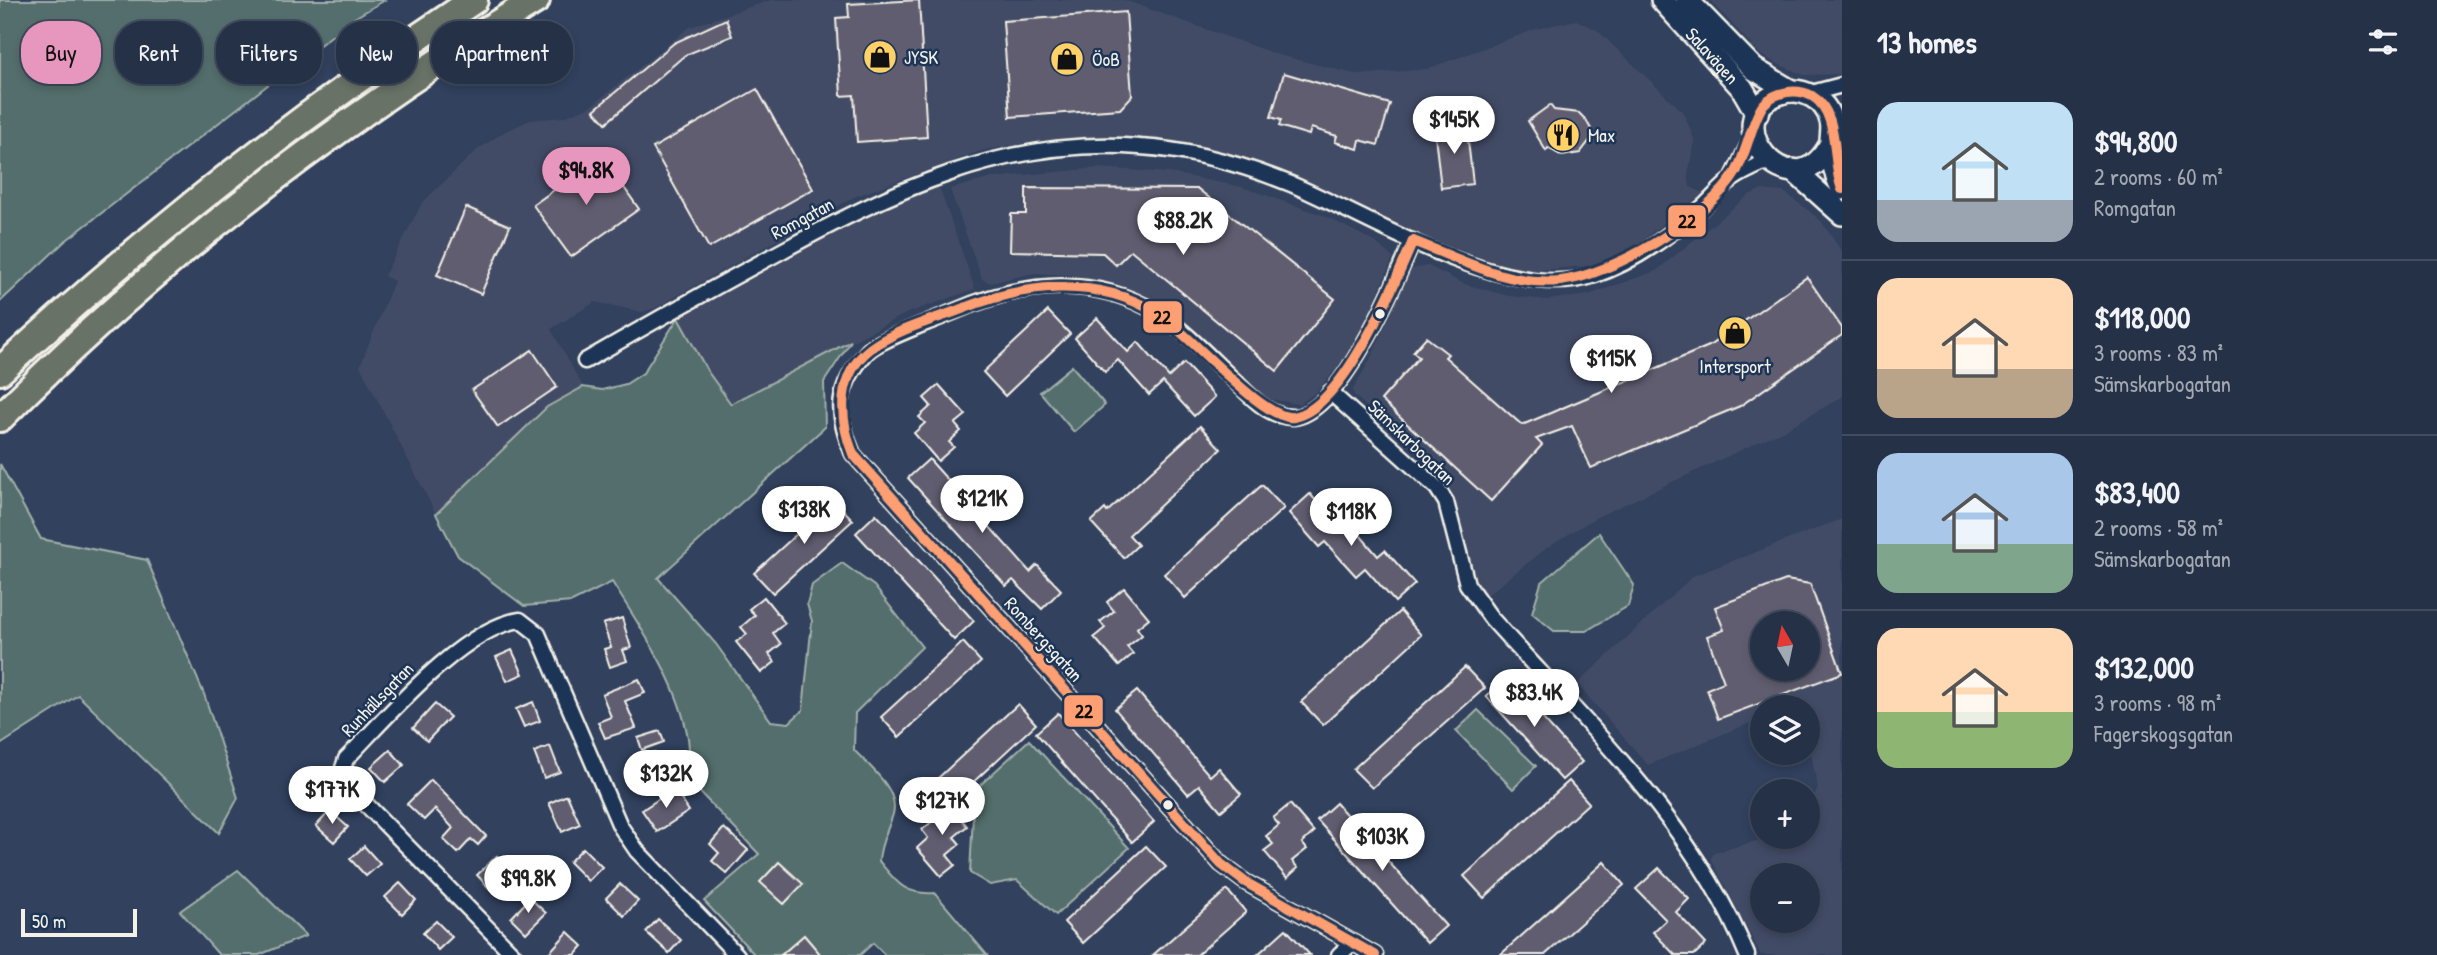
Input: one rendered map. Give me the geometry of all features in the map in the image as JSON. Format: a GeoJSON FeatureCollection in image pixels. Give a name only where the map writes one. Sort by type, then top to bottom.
{"type":"FeatureCollection","features":[{"type":"Feature","properties":{"kind":"highway"},"geometry":{"type":"LineString","coordinates":[[0,371],[134,251],[288,128],[365,71],[474,0]]}},
{"type":"Feature","properties":{"kind":"highway"},"geometry":{"type":"LineString","coordinates":[[502,21],[536,0]]}},
{"type":"Feature","properties":{"kind":"highway"},"geometry":{"type":"LineString","coordinates":[[507,21],[558,0]]}},
{"type":"Feature","properties":{"kind":"highway"},"geometry":{"type":"LineString","coordinates":[[0,418],[141,288],[216,225],[308,154],[431,69]]}},
{"type":"Feature","properties":{"kind":"main road","name":"Salavägen"},"geometry":{"type":"LineString","coordinates":[[1662,0],[1742,88],[1755,125],[1758,150],[1767,161]]}},
{"type":"Feature","properties":{"kind":"main road","name":"Salavägen"},"geometry":{"type":"LineString","coordinates":[[1687,0],[1754,69],[1826,108],[1835,129],[1833,165],[1842,189]]}},
{"type":"Feature","properties":{"kind":"main road"},"geometry":{"type":"LineString","coordinates":[[1755,125],[1770,98],[1800,92]]}},
{"type":"Feature","properties":{"kind":"main road"},"geometry":{"type":"LineString","coordinates":[[1767,161],[1779,168],[1793,170],[1816,163],[1835,129]]}},
{"type":"Feature","properties":{"kind":"main road"},"geometry":{"type":"LineString","coordinates":[[1793,170],[1842,214]]}},
{"type":"Feature","properties":{"kind":"street"},"geometry":{"type":"LineString","coordinates":[[1800,92],[1842,85]]}},
{"type":"Feature","properties":{"kind":"street","name":"Romgatan"},"geometry":{"type":"LineString","coordinates":[[1732,179],[1755,125]]}},
{"type":"Feature","properties":{"kind":"street","name":"Romgatan"},"geometry":{"type":"LineString","coordinates":[[585,361],[861,208],[974,163],[1040,150],[1139,146],[1210,159],[1290,184],[1413,242],[1503,276],[1544,281],[1575,280],[1625,264],[1652,247],[1732,179],[1767,161]]}},
{"type":"Feature","properties":{"kind":"street"},"geometry":{"type":"LineString","coordinates":[[1331,393],[1362,349],[1413,242]]}},
{"type":"Feature","properties":{"kind":"street","name":"Rombergsgatan"},"geometry":{"type":"LineString","coordinates":[[1331,393],[1310,411],[1294,417],[1277,414],[1262,406],[1156,313],[1096,289],[1064,285],[1006,292],[983,299],[869,349],[849,374],[843,389],[843,421],[853,454],[1221,864],[1245,882],[1375,955]]}},
{"type":"Feature","properties":{"kind":"street","name":"Sämskarbogatan"},"geometry":{"type":"LineString","coordinates":[[1331,393],[1437,488],[1446,502],[1467,584],[1491,618],[1658,806],[1691,854],[1747,955]]}},
{"type":"Feature","properties":{"kind":"street","name":"Runhällsgatan"},"geometry":{"type":"LineString","coordinates":[[514,955],[348,786],[342,771],[346,759],[436,666],[505,622],[520,620],[538,634],[620,826],[637,850],[737,955]]}},
{"type":"Feature","properties":{"kind":"street"},"geometry":{"type":"LineString","coordinates":[[1339,955],[1352,943]]}},
{"type":"Feature","properties":{"kind":"shaded area"},"geometry":{"type":"Polygon","coordinates":[[[771,0],[1124,0],[1278,55],[1359,75],[1427,69],[1536,29],[1576,20],[1597,30],[1683,112],[1695,141],[1688,174],[1690,187],[1704,193],[1621,256],[1587,266],[1526,271],[1503,266],[1389,223],[1242,156],[1177,143],[1098,138],[1039,141],[983,150],[856,196],[655,308],[642,312],[595,302],[551,329],[583,387],[547,407],[436,514],[360,366],[394,281],[384,276],[422,203],[477,150],[504,132],[530,120],[564,117],[591,106],[690,27],[771,0]]]}},
{"type":"Feature","properties":{"kind":"shaded area"},"geometry":{"type":"Polygon","coordinates":[[[1710,0],[1842,0],[1842,74],[1804,75],[1776,63],[1760,54],[1710,0]]]}},
{"type":"Feature","properties":{"kind":"shaded area"},"geometry":{"type":"Polygon","coordinates":[[[1099,168],[1170,173],[1242,187],[1325,216],[1375,242],[1393,258],[1359,336],[1340,365],[1315,393],[1299,404],[1265,398],[1162,305],[1131,291],[1071,275],[1034,273],[991,283],[982,279],[950,189],[992,178],[1099,168]]]}},
{"type":"Feature","properties":{"kind":"shaded area"},"geometry":{"type":"Polygon","coordinates":[[[938,184],[975,289],[907,313],[731,404],[708,372],[678,318],[794,251],[894,201],[938,184]]]}},
{"type":"Feature","properties":{"kind":"shaded area"},"geometry":{"type":"Polygon","coordinates":[[[1760,190],[1784,192],[1800,204],[1821,221],[1842,252],[1842,397],[1784,430],[1595,518],[1548,547],[1487,595],[1476,580],[1455,497],[1440,474],[1354,395],[1353,390],[1372,356],[1411,269],[1428,266],[1464,284],[1509,296],[1546,300],[1588,295],[1656,271],[1749,195],[1760,190]]]}},
{"type":"Feature","properties":{"kind":"shaded area"},"geometry":{"type":"Polygon","coordinates":[[[1842,519],[1842,955],[1761,955],[1711,858],[1714,853],[1750,843],[1750,849],[1820,849],[1820,779],[1816,779],[1813,765],[1820,765],[1820,695],[1750,695],[1750,723],[1648,765],[1577,684],[1693,576],[1842,519]]]}},
{"type":"Feature","properties":{"kind":"green space"},"geometry":{"type":"Polygon","coordinates":[[[0,0],[385,0],[351,21],[336,21],[336,32],[322,43],[322,21],[216,21],[216,84],[269,84],[64,242],[0,302],[0,0]]]}},
{"type":"Feature","properties":{"kind":"green space"},"geometry":{"type":"Polygon","coordinates":[[[678,318],[708,372],[731,404],[851,341],[824,382],[825,427],[658,578],[716,644],[771,721],[789,723],[803,710],[812,621],[807,604],[812,585],[842,563],[874,586],[922,647],[855,713],[854,750],[887,787],[894,805],[879,861],[891,876],[908,890],[935,893],[987,955],[885,955],[873,943],[860,955],[755,955],[704,901],[759,854],[690,782],[688,738],[676,696],[658,657],[612,582],[572,602],[524,606],[458,556],[436,514],[547,407],[583,387],[602,390],[626,384],[643,373],[678,318]]]}},
{"type":"Feature","properties":{"kind":"green space"},"geometry":{"type":"Polygon","coordinates":[[[1072,366],[1105,405],[1074,432],[1040,392],[1072,366]]]}},
{"type":"Feature","properties":{"kind":"green space"},"geometry":{"type":"Polygon","coordinates":[[[0,464],[41,539],[147,560],[204,694],[238,798],[219,833],[78,695],[0,745],[0,464]]]}},
{"type":"Feature","properties":{"kind":"green space"},"geometry":{"type":"Polygon","coordinates":[[[1599,533],[1634,585],[1628,606],[1586,631],[1554,631],[1532,613],[1541,583],[1599,533]]]}},
{"type":"Feature","properties":{"kind":"green space"},"geometry":{"type":"Polygon","coordinates":[[[1478,710],[1536,766],[1513,789],[1456,731],[1478,710]]]}},
{"type":"Feature","properties":{"kind":"green space"},"geometry":{"type":"Polygon","coordinates":[[[1029,740],[1129,848],[1056,915],[1017,880],[990,885],[970,873],[973,815],[965,799],[1029,740]]]}},
{"type":"Feature","properties":{"kind":"green space"},"geometry":{"type":"Polygon","coordinates":[[[238,870],[306,936],[259,955],[219,955],[180,911],[238,870]]]}},
{"type":"Feature","properties":{"kind":"building","name":"JYSK"},"geometry":{"type":"Polygon","coordinates":[[[919,0],[927,137],[857,142],[854,95],[841,96],[836,18],[849,17],[848,4],[919,0]]]}},
{"type":"Feature","properties":{"kind":"building","name":"ÖoB"},"geometry":{"type":"Polygon","coordinates":[[[1126,12],[1132,96],[1120,109],[1010,117],[1003,21],[1126,12]]]}},
{"type":"Feature","properties":{"kind":"building"},"geometry":{"type":"Polygon","coordinates":[[[726,19],[732,36],[685,55],[606,123],[594,110],[674,43],[726,19]]]}},
{"type":"Feature","properties":{"kind":"building"},"geometry":{"type":"Polygon","coordinates":[[[1284,73],[1390,104],[1378,145],[1360,140],[1358,149],[1335,142],[1337,136],[1311,128],[1309,135],[1279,126],[1281,120],[1271,117],[1284,73]]]}},
{"type":"Feature","properties":{"kind":"building"},"geometry":{"type":"Polygon","coordinates":[[[757,89],[813,189],[709,248],[653,148],[757,89]]]}},
{"type":"Feature","properties":{"kind":"building","name":"Max"},"geometry":{"type":"Polygon","coordinates":[[[1550,105],[1554,110],[1579,113],[1586,120],[1591,129],[1590,140],[1580,153],[1562,156],[1548,148],[1546,151],[1528,121],[1550,105]]]}},
{"type":"Feature","properties":{"kind":"building"},"geometry":{"type":"Polygon","coordinates":[[[1466,123],[1473,184],[1441,188],[1434,127],[1466,123]]]}},
{"type":"Feature","properties":{"kind":"building"},"geometry":{"type":"Polygon","coordinates":[[[602,156],[639,209],[571,257],[533,205],[602,156]]]}},
{"type":"Feature","properties":{"kind":"building"},"geometry":{"type":"Polygon","coordinates":[[[1026,188],[1198,189],[1335,299],[1277,371],[1131,250],[1116,265],[1103,253],[1010,251],[1011,214],[1026,214],[1026,188]]]}},
{"type":"Feature","properties":{"kind":"building"},"geometry":{"type":"Polygon","coordinates":[[[466,207],[510,226],[481,294],[437,275],[466,207]]]}},
{"type":"Feature","properties":{"kind":"building"},"geometry":{"type":"Polygon","coordinates":[[[1807,277],[1842,328],[1842,335],[1740,406],[1591,468],[1572,426],[1536,439],[1542,445],[1491,501],[1381,400],[1419,357],[1413,352],[1426,337],[1448,354],[1445,357],[1522,425],[1709,346],[1807,277]]]}},
{"type":"Feature","properties":{"kind":"building"},"geometry":{"type":"Polygon","coordinates":[[[1048,311],[1070,334],[1005,396],[983,372],[1048,311]]]}},
{"type":"Feature","properties":{"kind":"building"},"geometry":{"type":"Polygon","coordinates":[[[1097,318],[1128,352],[1138,342],[1169,377],[1184,363],[1215,397],[1194,416],[1163,382],[1149,395],[1118,360],[1105,372],[1075,338],[1097,318]]]}},
{"type":"Feature","properties":{"kind":"building"},"geometry":{"type":"Polygon","coordinates":[[[532,350],[557,387],[498,427],[472,390],[532,350]]]}},
{"type":"Feature","properties":{"kind":"building"},"geometry":{"type":"Polygon","coordinates":[[[939,385],[966,415],[955,424],[961,431],[949,442],[954,447],[938,461],[914,433],[925,423],[919,417],[931,406],[924,398],[939,385]]]}},
{"type":"Feature","properties":{"kind":"building"},"geometry":{"type":"Polygon","coordinates":[[[1200,426],[1221,449],[1129,535],[1138,545],[1124,558],[1091,522],[1105,509],[1107,512],[1200,426]]]}},
{"type":"Feature","properties":{"kind":"building"},"geometry":{"type":"Polygon","coordinates":[[[929,459],[1030,572],[1037,565],[1061,590],[1042,609],[1013,580],[1006,586],[908,478],[929,459]]]}},
{"type":"Feature","properties":{"kind":"building"},"geometry":{"type":"Polygon","coordinates":[[[1262,485],[1284,508],[1185,598],[1164,574],[1262,485]]]}},
{"type":"Feature","properties":{"kind":"building"},"geometry":{"type":"Polygon","coordinates":[[[1310,494],[1340,528],[1348,521],[1378,556],[1385,550],[1415,584],[1395,602],[1365,568],[1356,576],[1325,542],[1319,547],[1289,513],[1310,494]]]}},
{"type":"Feature","properties":{"kind":"building"},"geometry":{"type":"Polygon","coordinates":[[[834,500],[853,520],[773,593],[754,573],[834,500]]]}},
{"type":"Feature","properties":{"kind":"building"},"geometry":{"type":"Polygon","coordinates":[[[876,514],[974,621],[954,640],[856,533],[876,514]]]}},
{"type":"Feature","properties":{"kind":"building"},"geometry":{"type":"Polygon","coordinates":[[[1786,580],[1810,584],[1820,611],[1750,611],[1750,681],[1820,681],[1820,612],[1842,673],[1783,695],[1750,695],[1750,707],[1718,719],[1707,689],[1724,682],[1707,636],[1724,630],[1715,607],[1786,580]]]}},
{"type":"Feature","properties":{"kind":"building"},"geometry":{"type":"Polygon","coordinates":[[[1124,588],[1149,618],[1137,628],[1142,635],[1127,647],[1133,654],[1119,666],[1094,637],[1105,628],[1100,622],[1114,611],[1107,602],[1124,588]]]}},
{"type":"Feature","properties":{"kind":"building"},"geometry":{"type":"Polygon","coordinates":[[[764,597],[785,623],[773,633],[781,644],[769,654],[775,662],[761,673],[736,642],[747,634],[741,627],[755,615],[749,609],[764,597]]]}},
{"type":"Feature","properties":{"kind":"building"},"geometry":{"type":"Polygon","coordinates":[[[1400,611],[1421,635],[1323,725],[1301,702],[1400,611]]]}},
{"type":"Feature","properties":{"kind":"building"},"geometry":{"type":"Polygon","coordinates":[[[622,618],[631,648],[623,650],[627,661],[610,667],[604,649],[611,647],[603,624],[622,618]]]}},
{"type":"Feature","properties":{"kind":"building"},"geometry":{"type":"Polygon","coordinates":[[[963,642],[981,662],[899,737],[881,717],[963,642]]]}},
{"type":"Feature","properties":{"kind":"building"},"geometry":{"type":"Polygon","coordinates":[[[512,650],[523,674],[507,681],[496,657],[512,650]]]}},
{"type":"Feature","properties":{"kind":"building"},"geometry":{"type":"Polygon","coordinates":[[[1465,667],[1485,688],[1372,788],[1353,769],[1465,667]]]}},
{"type":"Feature","properties":{"kind":"building"},"geometry":{"type":"Polygon","coordinates":[[[1506,678],[1582,762],[1562,780],[1486,696],[1506,678]]]}},
{"type":"Feature","properties":{"kind":"building"},"geometry":{"type":"Polygon","coordinates":[[[639,679],[645,693],[625,701],[636,728],[605,738],[598,722],[611,717],[602,694],[639,679]]]}},
{"type":"Feature","properties":{"kind":"building"},"geometry":{"type":"Polygon","coordinates":[[[1137,691],[1210,776],[1219,768],[1241,794],[1221,811],[1199,785],[1188,794],[1115,709],[1137,691]]]}},
{"type":"Feature","properties":{"kind":"building"},"geometry":{"type":"Polygon","coordinates":[[[533,702],[540,721],[524,727],[516,709],[533,702]]]}},
{"type":"Feature","properties":{"kind":"building"},"geometry":{"type":"Polygon","coordinates":[[[435,704],[450,717],[427,741],[413,728],[435,704]]]}},
{"type":"Feature","properties":{"kind":"building"},"geometry":{"type":"Polygon","coordinates":[[[1018,704],[1036,724],[955,799],[937,779],[1018,704]]]}},
{"type":"Feature","properties":{"kind":"building"},"geometry":{"type":"Polygon","coordinates":[[[1058,713],[1154,822],[1132,842],[1036,733],[1058,713]]]}},
{"type":"Feature","properties":{"kind":"building"},"geometry":{"type":"Polygon","coordinates":[[[660,731],[664,742],[642,750],[638,738],[660,731]]]}},
{"type":"Feature","properties":{"kind":"building"},"geometry":{"type":"Polygon","coordinates":[[[550,746],[560,772],[544,778],[534,752],[550,746]]]}},
{"type":"Feature","properties":{"kind":"building"},"geometry":{"type":"Polygon","coordinates":[[[390,750],[404,765],[385,782],[371,767],[390,750]]]}},
{"type":"Feature","properties":{"kind":"building"},"geometry":{"type":"Polygon","coordinates":[[[654,752],[663,773],[641,782],[632,761],[654,752]]]}},
{"type":"Feature","properties":{"kind":"building"},"geometry":{"type":"Polygon","coordinates":[[[431,780],[486,836],[478,845],[471,839],[458,853],[443,839],[453,828],[435,809],[424,820],[407,804],[431,780]]]}},
{"type":"Feature","properties":{"kind":"building"},"geometry":{"type":"Polygon","coordinates":[[[1569,781],[1589,803],[1484,898],[1464,876],[1569,781]]]}},
{"type":"Feature","properties":{"kind":"building"},"geometry":{"type":"Polygon","coordinates":[[[674,789],[689,811],[657,832],[642,810],[674,789]]]}},
{"type":"Feature","properties":{"kind":"building"},"geometry":{"type":"Polygon","coordinates":[[[567,795],[580,824],[562,832],[549,803],[567,795]]]}},
{"type":"Feature","properties":{"kind":"building"},"geometry":{"type":"Polygon","coordinates":[[[944,798],[967,826],[954,837],[960,844],[947,855],[955,865],[941,876],[917,848],[928,838],[922,830],[934,820],[927,812],[944,798]]]}},
{"type":"Feature","properties":{"kind":"building"},"geometry":{"type":"Polygon","coordinates":[[[1336,803],[1446,926],[1427,943],[1317,820],[1336,803]]]}},
{"type":"Feature","properties":{"kind":"building"},"geometry":{"type":"Polygon","coordinates":[[[1290,804],[1314,832],[1302,843],[1307,849],[1292,861],[1298,868],[1287,878],[1264,851],[1273,844],[1266,836],[1279,825],[1273,818],[1290,804]]]}},
{"type":"Feature","properties":{"kind":"building"},"geometry":{"type":"Polygon","coordinates":[[[330,811],[348,827],[334,842],[316,826],[330,811]]]}},
{"type":"Feature","properties":{"kind":"building"},"geometry":{"type":"Polygon","coordinates":[[[724,828],[748,850],[727,874],[712,861],[719,853],[710,844],[724,828]]]}},
{"type":"Feature","properties":{"kind":"building"},"geometry":{"type":"Polygon","coordinates":[[[364,846],[380,864],[366,876],[350,859],[364,846]]]}},
{"type":"Feature","properties":{"kind":"building"},"geometry":{"type":"Polygon","coordinates":[[[1146,846],[1166,867],[1083,943],[1064,922],[1146,846]]]}},
{"type":"Feature","properties":{"kind":"building"},"geometry":{"type":"Polygon","coordinates":[[[583,848],[602,867],[588,881],[569,862],[583,848]]]}},
{"type":"Feature","properties":{"kind":"building"},"geometry":{"type":"Polygon","coordinates":[[[497,856],[510,871],[490,889],[477,875],[497,856]]]}},
{"type":"Feature","properties":{"kind":"building"},"geometry":{"type":"Polygon","coordinates":[[[779,862],[803,884],[784,904],[760,882],[779,862]]]}},
{"type":"Feature","properties":{"kind":"building"},"geometry":{"type":"Polygon","coordinates":[[[1604,862],[1624,885],[1545,955],[1500,955],[1604,862]]]}},
{"type":"Feature","properties":{"kind":"building"},"geometry":{"type":"Polygon","coordinates":[[[1659,868],[1689,899],[1676,912],[1706,944],[1694,955],[1675,955],[1653,932],[1666,920],[1636,889],[1659,868]]]}},
{"type":"Feature","properties":{"kind":"building"},"geometry":{"type":"Polygon","coordinates":[[[400,883],[416,900],[402,914],[385,897],[400,883]]]}},
{"type":"Feature","properties":{"kind":"building"},"geometry":{"type":"Polygon","coordinates":[[[620,884],[638,901],[624,916],[606,898],[620,884]]]}},
{"type":"Feature","properties":{"kind":"building"},"geometry":{"type":"Polygon","coordinates":[[[1227,890],[1246,912],[1197,955],[1153,955],[1227,890]]]}},
{"type":"Feature","properties":{"kind":"building"},"geometry":{"type":"Polygon","coordinates":[[[530,898],[546,913],[526,933],[511,918],[530,898]]]}},
{"type":"Feature","properties":{"kind":"building"},"geometry":{"type":"Polygon","coordinates":[[[658,919],[681,940],[669,953],[646,932],[658,919]]]}},
{"type":"Feature","properties":{"kind":"building"},"geometry":{"type":"Polygon","coordinates":[[[436,921],[452,937],[438,950],[423,933],[436,921]]]}},
{"type":"Feature","properties":{"kind":"building"},"geometry":{"type":"Polygon","coordinates":[[[1286,929],[1310,955],[1257,955],[1286,929]]]}},
{"type":"Feature","properties":{"kind":"building"},"geometry":{"type":"Polygon","coordinates":[[[568,932],[583,946],[575,955],[547,955],[568,932]]]}},
{"type":"Feature","properties":{"kind":"building"},"geometry":{"type":"Polygon","coordinates":[[[804,935],[821,955],[781,955],[804,935]]]}},
{"type":"Feature","properties":{"kind":"transit line","name":"22"},"geometry":{"type":"LineString","coordinates":[[1413,241],[1484,270],[1521,279],[1560,281],[1605,268],[1657,242],[1705,207],[1736,172],[1760,109],[1774,96],[1787,92],[1812,96],[1827,114],[1842,189]]}},
{"type":"Feature","properties":{"kind":"transit line","name":"22"},"geometry":{"type":"LineString","coordinates":[[1375,955],[1245,882],[1221,864],[853,454],[843,412],[846,384],[851,371],[871,348],[902,331],[1008,294],[1084,288],[1133,301],[1157,313],[1264,406],[1281,415],[1294,417],[1312,409],[1331,392],[1348,368],[1380,313],[1413,241]]}},
{"type":"Feature","properties":{"kind":"place","name":"JYSK"},"geometry":{"type":"Point","coordinates":[880,57]}},
{"type":"Feature","properties":{"kind":"place","name":"ÖoB"},"geometry":{"type":"Point","coordinates":[1067,59]}},
{"type":"Feature","properties":{"kind":"place","name":"Max"},"geometry":{"type":"Point","coordinates":[1563,135]}},
{"type":"Feature","properties":{"kind":"place","name":"Intersport"},"geometry":{"type":"Point","coordinates":[1735,333]}}]}
